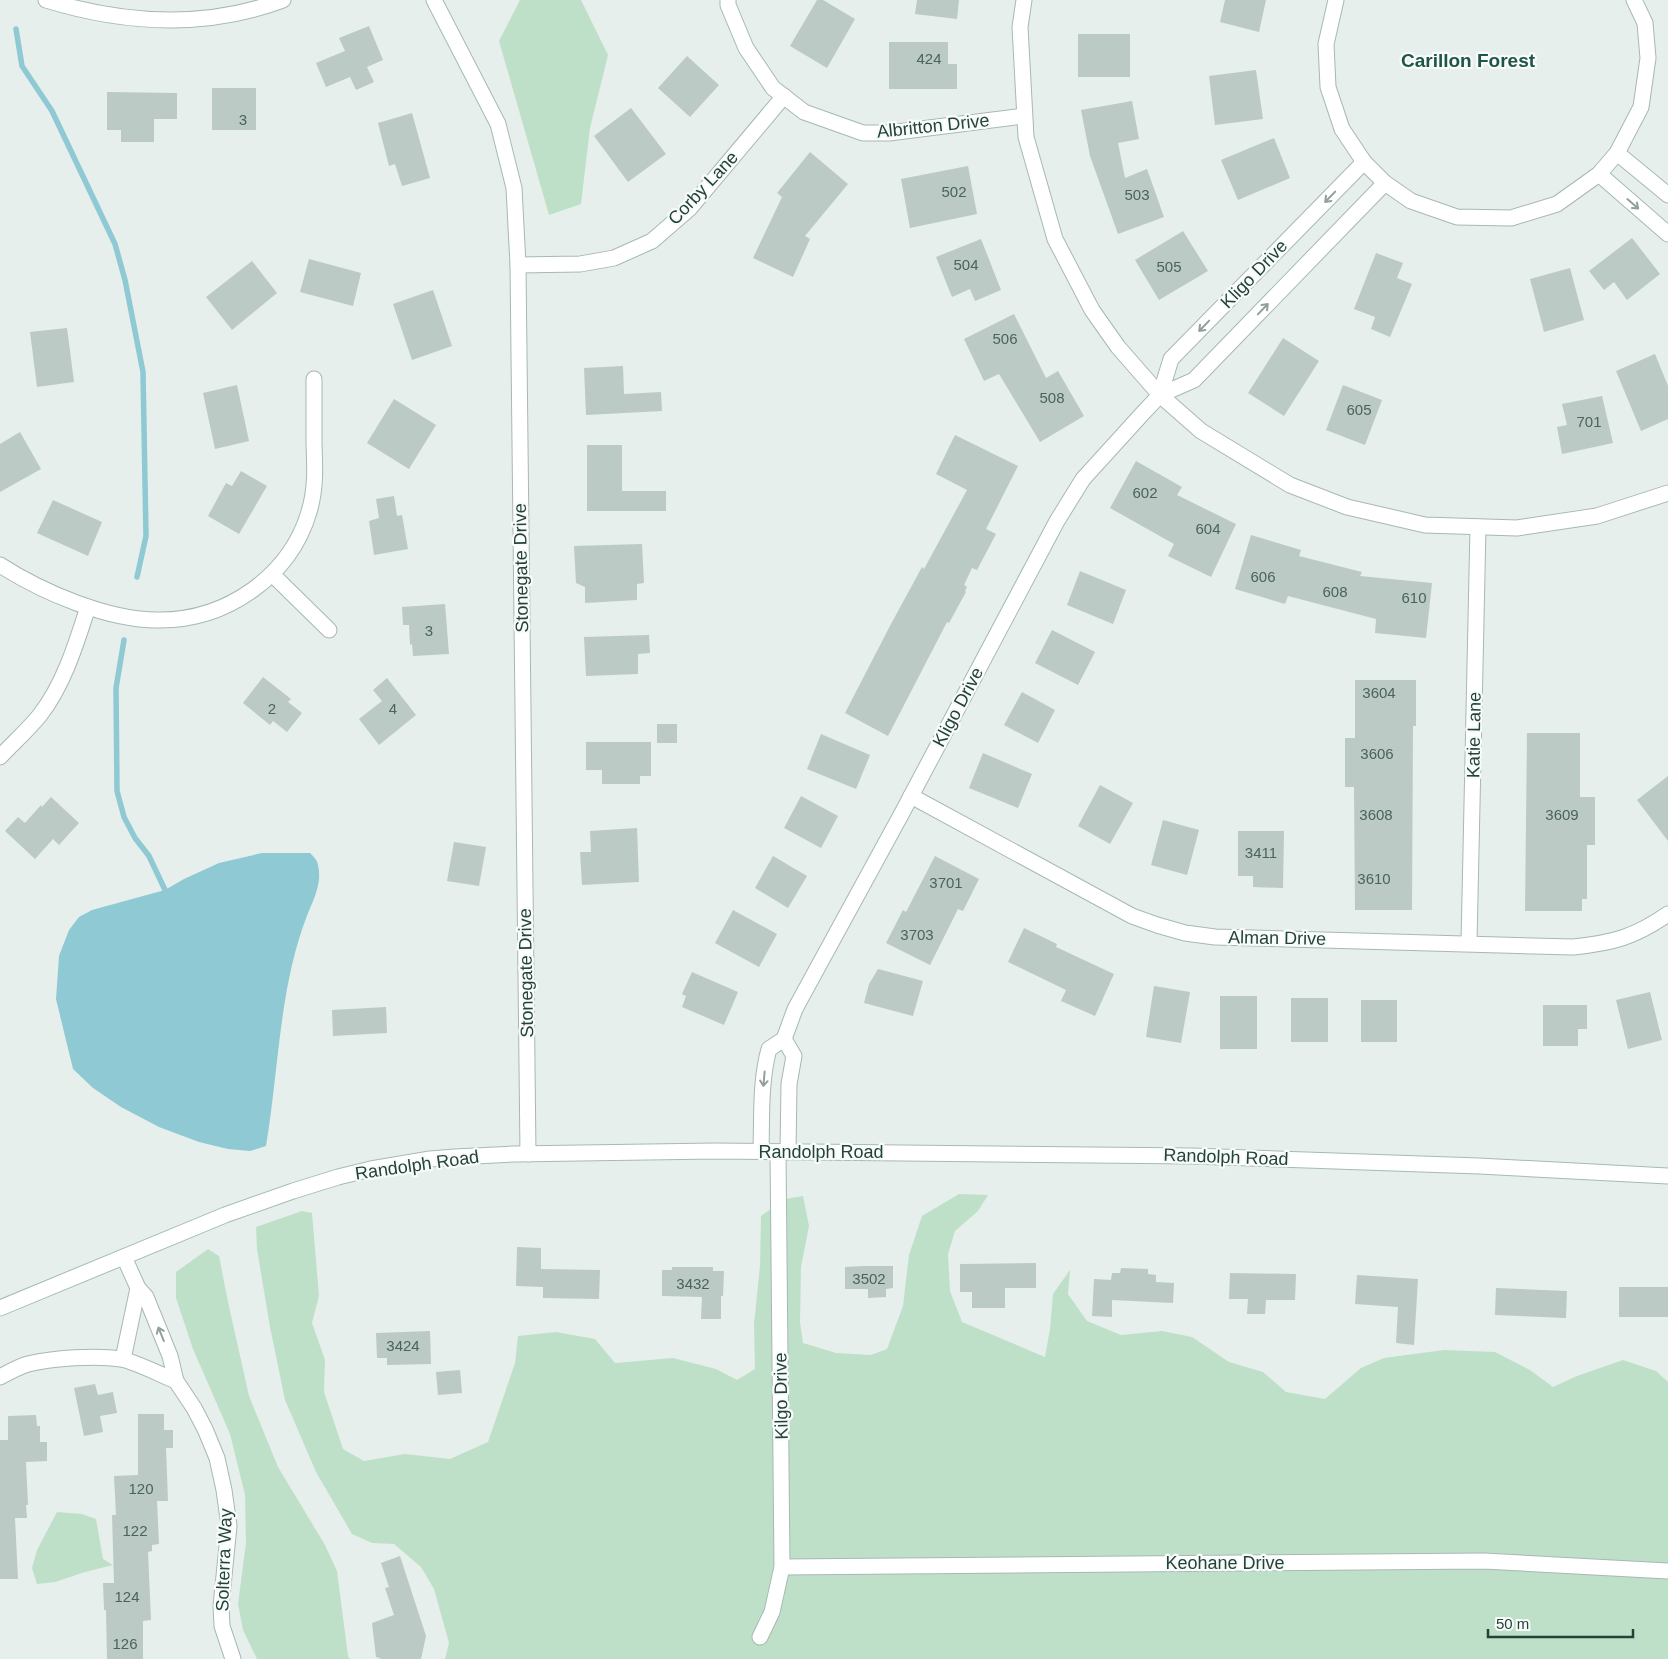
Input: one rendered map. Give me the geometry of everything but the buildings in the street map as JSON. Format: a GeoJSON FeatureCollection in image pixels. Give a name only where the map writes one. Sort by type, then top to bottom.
{"type":"FeatureCollection","features":[{"type":"Feature","properties":{"kind":"street"},"geometry":{"type":"LineString","coordinates":[[46,0],[112,16],[140,20],[178,20],[227,15],[283,0]]}},
{"type":"Feature","properties":{"kind":"street","name":"Stonegate Drive"},"geometry":{"type":"LineString","coordinates":[[434,0],[498,124],[514,188],[518,266],[528,1154]]}},
{"type":"Feature","properties":{"kind":"street","name":"Albritton Drive"},"geometry":{"type":"LineString","coordinates":[[728,0],[728,5],[746,48],[773,88],[804,112],[862,133],[889,133],[1024,116]]}},
{"type":"Feature","properties":{"kind":"street"},"geometry":{"type":"LineString","coordinates":[[1024,0],[1020,27],[1026,137],[1055,238],[1092,310],[1118,347],[1160,395],[1201,431],[1290,485],[1347,507],[1425,524],[1517,528],[1596,516],[1668,493]]}},
{"type":"Feature","properties":{"kind":"street"},"geometry":{"type":"LineString","coordinates":[[1336,0],[1326,44],[1328,87],[1342,129],[1364,162],[1385,183],[1411,201],[1457,217],[1510,218],[1557,204],[1599,174],[1617,153],[1641,108],[1648,58],[1645,23],[1634,0]]}},
{"type":"Feature","properties":{"kind":"street","name":"Corby Lane"},"geometry":{"type":"LineString","coordinates":[[518,266],[580,264],[614,258],[652,241],[690,208],[784,96]]}},
{"type":"Feature","properties":{"kind":"street"},"geometry":{"type":"LineString","coordinates":[[1617,153],[1668,195]]}},
{"type":"Feature","properties":{"kind":"street","name":"Kligo Drive"},"geometry":{"type":"LineString","coordinates":[[1160,395],[1171,359],[1364,162]]}},
{"type":"Feature","properties":{"kind":"street"},"geometry":{"type":"LineString","coordinates":[[1599,174],[1668,234]]}},
{"type":"Feature","properties":{"kind":"street","name":"Kligo Drive"},"geometry":{"type":"LineString","coordinates":[[761,1151],[765,1061],[769,1049],[784,1039],[795,1009],[1057,521],[1083,479],[1123,433],[1160,395],[1194,380],[1385,183]]}},
{"type":"Feature","properties":{"kind":"street"},"geometry":{"type":"LineString","coordinates":[[0,565],[25,581],[88,607],[127,617],[159,620],[185,618],[234,602],[254,590],[272,574],[299,537],[309,512],[315,485],[314,379]]}},
{"type":"Feature","properties":{"kind":"street","name":"Katie Lane"},"geometry":{"type":"LineString","coordinates":[[1469,943],[1478,527]]}},
{"type":"Feature","properties":{"kind":"street"},"geometry":{"type":"LineString","coordinates":[[272,574],[329,630]]}},
{"type":"Feature","properties":{"kind":"street"},"geometry":{"type":"LineString","coordinates":[[0,757],[40,715],[56,690],[68,664],[88,607]]}},
{"type":"Feature","properties":{"kind":"street","name":"Alman Drive"},"geometry":{"type":"LineString","coordinates":[[911,796],[1114,908],[1157,925],[1185,933],[1215,937],[1573,947],[1601,944],[1626,938],[1668,914]]}},
{"type":"Feature","properties":{"kind":"street"},"geometry":{"type":"LineString","coordinates":[[783,1152],[789,1084],[794,1056],[784,1039]]}},
{"type":"Feature","properties":{"kind":"street","name":"Randolph Road"},"geometry":{"type":"LineString","coordinates":[[0,1308],[238,1210],[338,1176],[430,1159],[493,1154],[761,1151],[1192,1156],[1668,1176]]}},
{"type":"Feature","properties":{"kind":"street","name":"Kilgo Drive"},"geometry":{"type":"LineString","coordinates":[[760,1636],[772,1612],[782,1567],[783,1152]]}},
{"type":"Feature","properties":{"kind":"street","name":"Solterra Way"},"geometry":{"type":"LineString","coordinates":[[124,1257],[138,1288],[146,1297],[170,1356],[176,1381],[206,1429],[217,1458],[229,1526],[221,1606],[222,1626],[233,1659]]}},
{"type":"Feature","properties":{"kind":"street"},"geometry":{"type":"LineString","coordinates":[[123,1359],[138,1288]]}},
{"type":"Feature","properties":{"kind":"street"},"geometry":{"type":"LineString","coordinates":[[0,1377],[11,1370],[28,1364],[54,1360],[98,1358],[123,1359],[176,1381]]}},
{"type":"Feature","properties":{"kind":"street","name":"Keohane Drive"},"geometry":{"type":"LineString","coordinates":[[782,1567],[1484,1561],[1668,1571]]}},
{"type":"Feature","properties":{"kind":"green space"},"geometry":{"type":"Polygon","coordinates":[[[520,0],[581,0],[608,55],[590,128],[581,204],[549,215],[499,41],[520,0]]]}},
{"type":"Feature","properties":{"kind":"green space"},"geometry":{"type":"Polygon","coordinates":[[[959,1194],[988,1195],[978,1211],[955,1231],[948,1254],[950,1291],[962,1322],[1045,1357],[1053,1294],[1070,1270],[1068,1294],[1087,1321],[1121,1335],[1162,1331],[1192,1337],[1229,1362],[1263,1372],[1286,1392],[1325,1399],[1361,1368],[1384,1358],[1444,1350],[1495,1352],[1530,1370],[1553,1387],[1577,1376],[1623,1360],[1656,1371],[1668,1382],[1668,1659],[445,1659],[449,1643],[434,1589],[421,1567],[394,1544],[372,1543],[352,1534],[316,1472],[285,1400],[270,1327],[257,1249],[256,1227],[302,1211],[312,1213],[319,1296],[312,1323],[325,1360],[324,1392],[343,1449],[364,1461],[405,1454],[450,1459],[488,1442],[515,1363],[518,1336],[556,1332],[595,1339],[615,1363],[673,1358],[716,1369],[737,1380],[755,1369],[754,1324],[760,1266],[761,1216],[785,1199],[803,1196],[809,1226],[801,1267],[800,1322],[803,1343],[836,1353],[871,1355],[887,1349],[903,1306],[909,1255],[922,1216],[959,1194]]]}},
{"type":"Feature","properties":{"kind":"green space"},"geometry":{"type":"Polygon","coordinates":[[[208,1249],[219,1256],[249,1396],[278,1467],[325,1545],[337,1571],[348,1656],[350,1659],[257,1659],[243,1630],[238,1604],[246,1543],[245,1495],[230,1434],[193,1349],[176,1298],[176,1272],[208,1249]]]}},
{"type":"Feature","properties":{"kind":"green space"},"geometry":{"type":"Polygon","coordinates":[[[57,1512],[82,1514],[96,1519],[103,1559],[113,1565],[55,1582],[37,1584],[32,1568],[37,1550],[57,1512]]]}},
{"type":"Feature","properties":{"kind":"water"},"geometry":{"type":"Polygon","coordinates":[[[262,853],[310,853],[318,863],[319,877],[317,889],[298,941],[285,998],[266,1146],[250,1151],[228,1149],[199,1142],[159,1127],[121,1107],[93,1088],[73,1069],[56,999],[59,956],[69,930],[79,917],[92,910],[165,890],[219,863],[262,853]]]}},
{"type":"Feature","properties":{"kind":"waterway"},"geometry":{"type":"LineString","coordinates":[[16,29],[22,66],[52,111],[115,244],[125,280],[143,372],[146,536],[137,577]]}},
{"type":"Feature","properties":{"kind":"waterway"},"geometry":{"type":"LineString","coordinates":[[124,640],[116,688],[117,791],[124,817],[135,838],[149,856],[165,890],[166,897]]}},
{"type":"Feature","properties":{"kind":"district","name":"Carillon Forest"},"geometry":{"type":"Point","coordinates":[1468,60]}}]}
